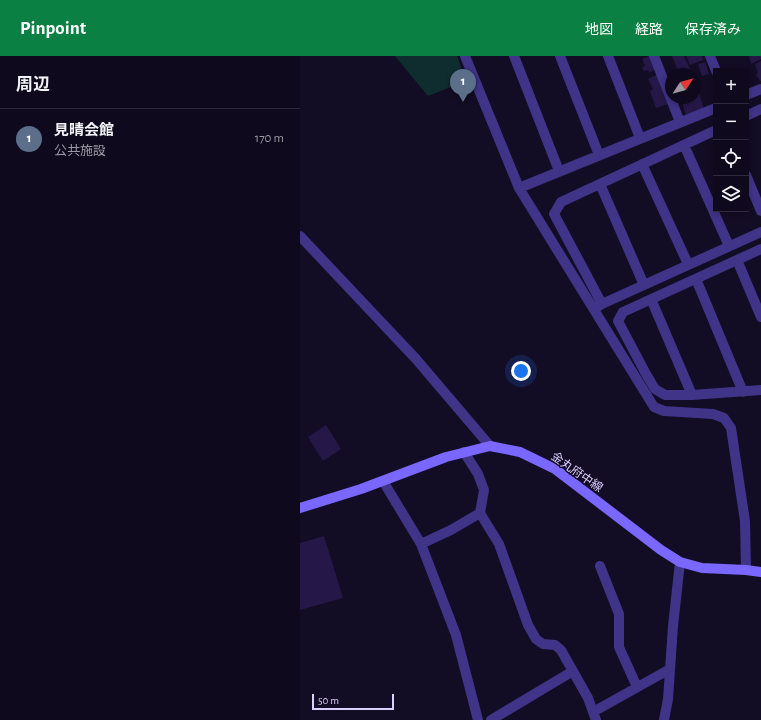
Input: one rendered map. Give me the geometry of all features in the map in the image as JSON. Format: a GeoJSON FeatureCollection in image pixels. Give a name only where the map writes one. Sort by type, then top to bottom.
{"type":"FeatureCollection","features":[{"type":"Feature","properties":{"kind":"main road","name":"金丸府中線"},"geometry":{"type":"LineString","coordinates":[[300,508],[383,481],[446,457],[490,446],[520,452],[555,469],[661,550],[680,562],[702,568],[761,572]]}},
{"type":"Feature","properties":{"kind":"street"},"geometry":{"type":"LineString","coordinates":[[465,56],[519,188],[598,306]]}},
{"type":"Feature","properties":{"kind":"street"},"geometry":{"type":"LineString","coordinates":[[514,56],[560,171]]}},
{"type":"Feature","properties":{"kind":"street"},"geometry":{"type":"LineString","coordinates":[[560,56],[599,155]]}},
{"type":"Feature","properties":{"kind":"street"},"geometry":{"type":"LineString","coordinates":[[608,56],[640,138]]}},
{"type":"Feature","properties":{"kind":"street"},"geometry":{"type":"LineString","coordinates":[[654,56],[680,122]]}},
{"type":"Feature","properties":{"kind":"street"},"geometry":{"type":"LineString","coordinates":[[710,56],[715,68]]}},
{"type":"Feature","properties":{"kind":"street"},"geometry":{"type":"LineString","coordinates":[[749,94],[761,89]]}},
{"type":"Feature","properties":{"kind":"street"},"geometry":{"type":"LineString","coordinates":[[519,188],[713,109]]}},
{"type":"Feature","properties":{"kind":"street"},"geometry":{"type":"LineString","coordinates":[[749,115],[761,109]]}},
{"type":"Feature","properties":{"kind":"street"},"geometry":{"type":"LineString","coordinates":[[713,131],[561,202],[554,214],[598,306],[637,380],[654,407],[664,411],[713,414],[724,418],[731,428],[745,521],[746,570]]}},
{"type":"Feature","properties":{"kind":"street"},"geometry":{"type":"LineString","coordinates":[[684,145],[729,246]]}},
{"type":"Feature","properties":{"kind":"street"},"geometry":{"type":"LineString","coordinates":[[642,164],[688,264]]}},
{"type":"Feature","properties":{"kind":"street"},"geometry":{"type":"LineString","coordinates":[[746,176],[761,211]]}},
{"type":"Feature","properties":{"kind":"street"},"geometry":{"type":"LineString","coordinates":[[600,184],[644,285]]}},
{"type":"Feature","properties":{"kind":"street"},"geometry":{"type":"LineString","coordinates":[[598,306],[761,232]]}},
{"type":"Feature","properties":{"kind":"street"},"geometry":{"type":"LineString","coordinates":[[300,236],[416,360],[490,446]]}},
{"type":"Feature","properties":{"kind":"street"},"geometry":{"type":"LineString","coordinates":[[761,249],[623,312],[618,321],[655,389],[665,395],[692,395],[761,390]]}},
{"type":"Feature","properties":{"kind":"street"},"geometry":{"type":"LineString","coordinates":[[737,260],[761,317]]}},
{"type":"Feature","properties":{"kind":"street"},"geometry":{"type":"LineString","coordinates":[[696,279],[743,392]]}},
{"type":"Feature","properties":{"kind":"street"},"geometry":{"type":"LineString","coordinates":[[651,299],[692,395]]}},
{"type":"Feature","properties":{"kind":"street"},"geometry":{"type":"LineString","coordinates":[[637,380],[646,374]]}},
{"type":"Feature","properties":{"kind":"street"},"geometry":{"type":"LineString","coordinates":[[464,452],[478,474],[484,490],[480,513],[499,544],[528,625],[536,639],[543,644],[554,645],[561,650],[588,698],[595,716],[637,687],[670,669]]}},
{"type":"Feature","properties":{"kind":"street"},"geometry":{"type":"LineString","coordinates":[[383,481],[420,544],[456,635],[478,720]]}},
{"type":"Feature","properties":{"kind":"street"},"geometry":{"type":"LineString","coordinates":[[420,544],[451,530],[480,513]]}},
{"type":"Feature","properties":{"kind":"street"},"geometry":{"type":"LineString","coordinates":[[664,720],[668,699],[672,626],[680,562]]}},
{"type":"Feature","properties":{"kind":"street"},"geometry":{"type":"LineString","coordinates":[[600,566],[619,614],[619,647],[637,687]]}},
{"type":"Feature","properties":{"kind":"street"},"geometry":{"type":"LineString","coordinates":[[491,720],[573,671]]}},
{"type":"Feature","properties":{"kind":"green space"},"geometry":{"type":"Polygon","coordinates":[[[395,56],[457,56],[466,81],[428,96],[395,56]]]}},
{"type":"Feature","properties":{"kind":"building"},"geometry":{"type":"Polygon","coordinates":[[[652,56],[657,67],[650,73],[648,70],[644,71],[642,68],[645,65],[642,59],[652,56]]]}},
{"type":"Feature","properties":{"kind":"building"},"geometry":{"type":"Polygon","coordinates":[[[672,56],[684,56],[690,68],[677,68],[672,56]]]}},
{"type":"Feature","properties":{"kind":"building"},"geometry":{"type":"Polygon","coordinates":[[[686,56],[702,56],[703,60],[690,65],[686,56]]]}},
{"type":"Feature","properties":{"kind":"building"},"geometry":{"type":"Polygon","coordinates":[[[749,56],[761,56],[761,59],[751,64],[749,56]]]}},
{"type":"Feature","properties":{"kind":"building"},"geometry":{"type":"Polygon","coordinates":[[[761,61],[760,81],[756,75],[758,74],[755,64],[761,61]]]}},
{"type":"Feature","properties":{"kind":"building"},"geometry":{"type":"Polygon","coordinates":[[[705,62],[709,74],[702,76],[701,68],[699,68],[698,64],[705,62]]]}},
{"type":"Feature","properties":{"kind":"building"},"geometry":{"type":"Polygon","coordinates":[[[658,74],[665,95],[665,104],[668,104],[656,108],[650,91],[653,89],[648,79],[658,74]]]}},
{"type":"Feature","properties":{"kind":"building"},"geometry":{"type":"Polygon","coordinates":[[[701,100],[704,109],[686,116],[683,104],[701,104],[701,100]]]}},
{"type":"Feature","properties":{"kind":"building"},"geometry":{"type":"Polygon","coordinates":[[[326,425],[341,449],[323,461],[308,437],[326,425]]]}},
{"type":"Feature","properties":{"kind":"building"},"geometry":{"type":"Polygon","coordinates":[[[324,536],[343,598],[300,610],[300,543],[324,536]]]}},
{"type":"Feature","properties":{"kind":"place","name":"見晴会館"},"geometry":{"type":"Point","coordinates":[463,102]}}]}
